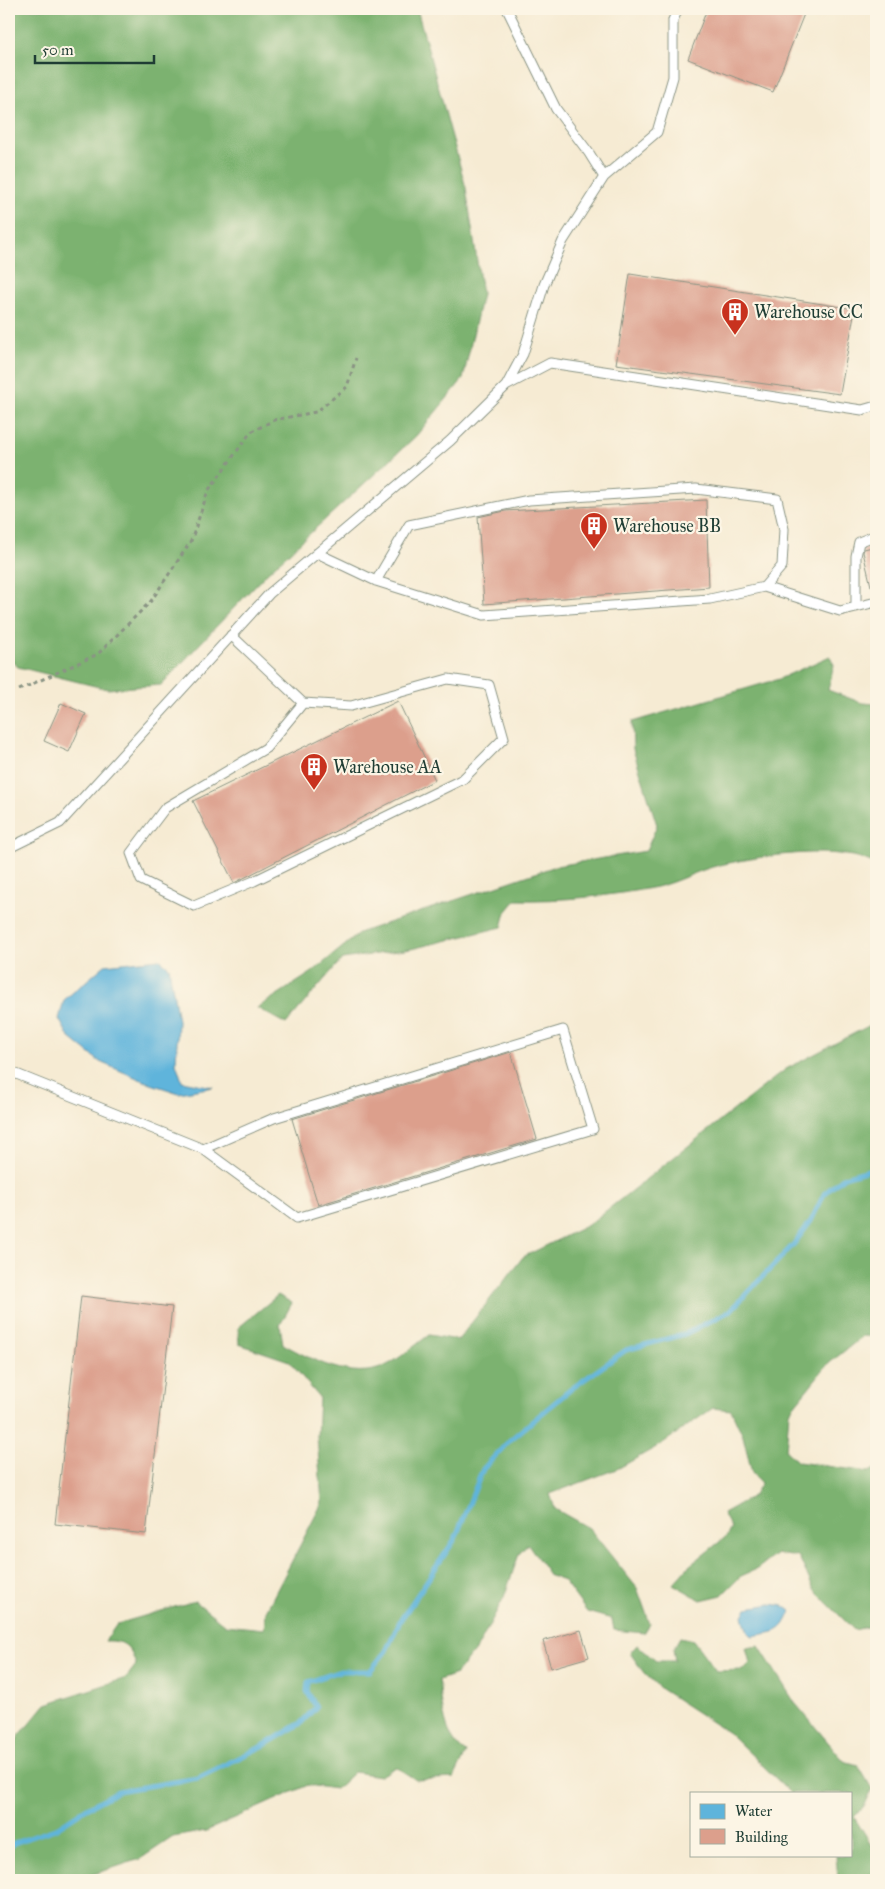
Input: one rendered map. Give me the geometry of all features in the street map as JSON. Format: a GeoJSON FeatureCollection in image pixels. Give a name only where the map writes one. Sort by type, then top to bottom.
{"type":"FeatureCollection","features":[{"type":"Feature","properties":{"kind":"lane"},"geometry":{"type":"LineString","coordinates":[[507,9],[556,110],[589,153],[604,177]]}},
{"type":"Feature","properties":{"kind":"lane"},"geometry":{"type":"LineString","coordinates":[[506,386],[523,354],[544,285],[564,241],[604,177],[657,132],[673,76],[673,20],[678,9]]}},
{"type":"Feature","properties":{"kind":"lane"},"geometry":{"type":"LineString","coordinates":[[9,848],[60,823],[270,593],[450,440],[506,386],[550,363],[862,410],[876,406]]}},
{"type":"Feature","properties":{"kind":"lane"},"geometry":{"type":"LineString","coordinates":[[376,581],[409,525],[529,500],[696,489],[777,499],[784,529],[782,566],[764,587]]}},
{"type":"Feature","properties":{"kind":"lane"},"geometry":{"type":"LineString","coordinates":[[856,607],[856,556],[859,542],[876,535]]}},
{"type":"Feature","properties":{"kind":"lane"},"geometry":{"type":"LineString","coordinates":[[317,553],[376,581],[484,615],[710,599],[764,587],[840,611],[876,602]]}},
{"type":"Feature","properties":{"kind":"lane"},"geometry":{"type":"LineString","coordinates":[[232,635],[303,703],[350,706],[448,679],[489,685],[504,738],[463,779],[254,881],[194,906],[141,880],[131,854],[165,808],[266,748],[303,703]]}},
{"type":"Feature","properties":{"kind":"lane"},"geometry":{"type":"LineString","coordinates":[[9,1071],[203,1149],[297,1218],[593,1129],[563,1030],[274,1118],[203,1149]]}},
{"type":"Feature","properties":{"kind":"path"},"geometry":{"type":"LineString","coordinates":[[19,690],[98,654],[151,601],[191,541],[208,491],[251,432],[274,420],[316,412],[347,386],[356,358]]}},
{"type":"Feature","properties":{"kind":"green space"},"geometry":{"type":"Polygon","coordinates":[[[9,9],[417,9],[466,188],[482,294],[463,379],[416,436],[267,573],[161,685],[107,689],[18,667],[9,659],[9,9]]]}},
{"type":"Feature","properties":{"kind":"green space"},"geometry":{"type":"Polygon","coordinates":[[[830,656],[834,665],[828,690],[862,703],[876,704],[876,865],[861,858],[843,854],[800,853],[778,855],[720,865],[664,885],[639,890],[568,899],[516,900],[506,912],[502,927],[411,949],[342,959],[286,1024],[257,1008],[311,973],[361,932],[556,866],[646,851],[657,825],[633,749],[632,722],[779,679],[830,656]]]}},
{"type":"Feature","properties":{"kind":"green space"},"geometry":{"type":"Polygon","coordinates":[[[876,1022],[876,1337],[863,1336],[827,1365],[789,1412],[786,1451],[798,1462],[869,1472],[876,1468],[876,1625],[854,1630],[814,1590],[799,1557],[777,1554],[757,1569],[741,1576],[722,1595],[701,1600],[673,1584],[689,1566],[727,1536],[731,1528],[723,1513],[753,1496],[761,1483],[752,1473],[743,1436],[731,1410],[713,1408],[660,1445],[619,1468],[550,1494],[555,1509],[589,1528],[637,1588],[650,1624],[644,1633],[614,1630],[612,1619],[587,1612],[564,1581],[550,1576],[528,1544],[519,1554],[504,1597],[479,1645],[456,1674],[439,1680],[445,1721],[453,1739],[466,1753],[454,1778],[416,1780],[396,1767],[380,1776],[354,1772],[336,1789],[308,1785],[206,1831],[173,1837],[140,1859],[76,1880],[9,1880],[9,1764],[18,1737],[46,1704],[126,1678],[136,1665],[132,1654],[122,1643],[105,1641],[117,1624],[195,1601],[225,1625],[264,1629],[266,1611],[322,1503],[317,1437],[319,1397],[289,1361],[239,1344],[238,1328],[278,1295],[292,1303],[280,1325],[283,1344],[332,1367],[359,1371],[373,1370],[391,1363],[429,1335],[458,1340],[523,1257],[588,1225],[786,1069],[876,1022]]]}},
{"type":"Feature","properties":{"kind":"green space"},"geometry":{"type":"Polygon","coordinates":[[[680,1637],[693,1640],[716,1671],[743,1670],[750,1663],[746,1648],[759,1646],[795,1703],[844,1761],[858,1765],[872,1789],[865,1805],[854,1817],[871,1845],[876,1844],[876,1880],[838,1880],[836,1856],[852,1856],[852,1792],[790,1792],[729,1733],[661,1689],[644,1673],[630,1653],[637,1645],[656,1661],[675,1661],[673,1649],[680,1637]]]}},
{"type":"Feature","properties":{"kind":"water"},"geometry":{"type":"Polygon","coordinates":[[[159,959],[169,967],[178,1021],[176,1063],[182,1081],[213,1087],[179,1093],[151,1084],[100,1062],[69,1037],[59,1019],[64,1000],[105,965],[159,959]]]}},
{"type":"Feature","properties":{"kind":"water"},"geometry":{"type":"Polygon","coordinates":[[[771,1604],[784,1606],[791,1611],[785,1624],[773,1632],[753,1636],[748,1633],[743,1616],[747,1608],[771,1604]]]}},
{"type":"Feature","properties":{"kind":"building"},"geometry":{"type":"Polygon","coordinates":[[[707,9],[806,9],[773,92],[688,59],[707,9]]]}},
{"type":"Feature","properties":{"kind":"building","name":"Warehouse CC"},"geometry":{"type":"Polygon","coordinates":[[[630,274],[855,309],[840,394],[616,364],[630,274]]]}},
{"type":"Feature","properties":{"kind":"building","name":"Warehouse BB"},"geometry":{"type":"Polygon","coordinates":[[[706,500],[709,587],[484,604],[478,517],[505,511],[706,500]]]}},
{"type":"Feature","properties":{"kind":"building"},"geometry":{"type":"Polygon","coordinates":[[[876,546],[876,586],[871,586],[863,552],[864,549],[876,546]]]}},
{"type":"Feature","properties":{"kind":"building","name":"Warehouse AA"},"geometry":{"type":"Polygon","coordinates":[[[398,701],[435,780],[234,883],[193,801],[398,701]]]}},
{"type":"Feature","properties":{"kind":"building"},"geometry":{"type":"Polygon","coordinates":[[[61,703],[86,714],[69,752],[44,741],[61,703]]]}},
{"type":"Feature","properties":{"kind":"building"},"geometry":{"type":"Polygon","coordinates":[[[511,1052],[537,1139],[318,1205],[292,1119],[511,1052]]]}},
{"type":"Feature","properties":{"kind":"building"},"geometry":{"type":"Polygon","coordinates":[[[81,1296],[172,1307],[146,1534],[55,1524],[81,1296]]]}},
{"type":"Feature","properties":{"kind":"building"},"geometry":{"type":"Polygon","coordinates":[[[581,1630],[589,1657],[551,1668],[543,1641],[581,1630]]]}},
{"type":"Feature","properties":{"kind":"waterway"},"geometry":{"type":"LineString","coordinates":[[9,1849],[14,1843],[55,1829],[118,1791],[198,1778],[263,1746],[301,1723],[316,1707],[307,1691],[308,1682],[340,1671],[370,1671],[386,1651],[400,1621],[455,1539],[483,1469],[510,1440],[571,1389],[626,1350],[685,1334],[730,1311],[793,1245],[811,1221],[824,1194],[844,1177],[876,1168]]}},
{"type":"Feature","properties":{"kind":"place","name":"Warehouse CC"},"geometry":{"type":"Point","coordinates":[735,336]}},
{"type":"Feature","properties":{"kind":"place","name":"Warehouse BB"},"geometry":{"type":"Point","coordinates":[594,550]}},
{"type":"Feature","properties":{"kind":"place","name":"Warehouse AA"},"geometry":{"type":"Point","coordinates":[314,791]}}]}
